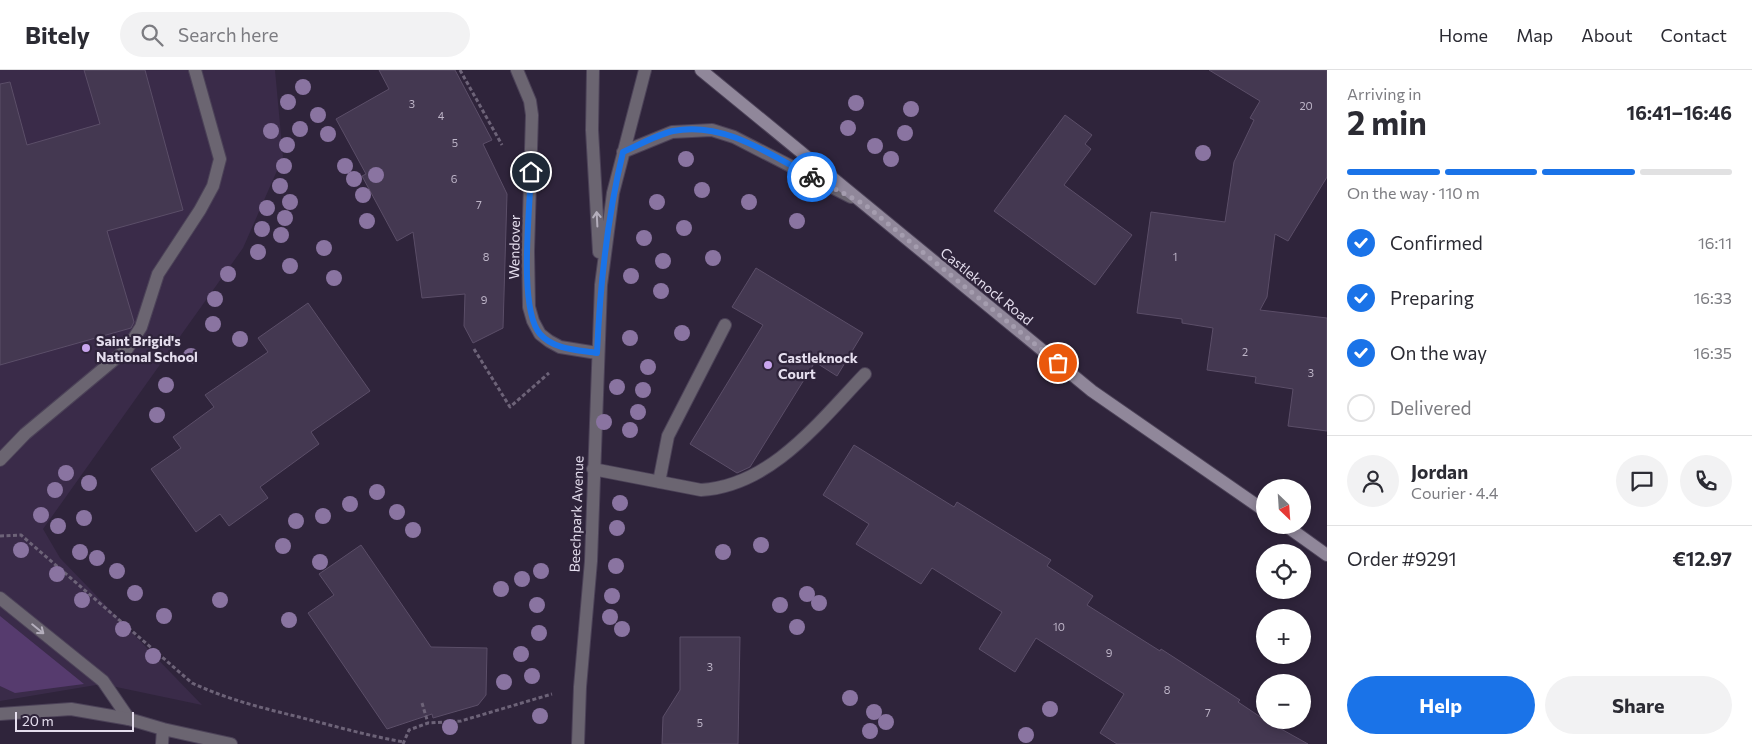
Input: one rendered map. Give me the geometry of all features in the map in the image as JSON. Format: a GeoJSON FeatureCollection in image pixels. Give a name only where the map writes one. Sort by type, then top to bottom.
{"type":"FeatureCollection","features":[{"type":"Feature","properties":{"kind":"main road","name":"Castleknock Road"},"geometry":{"type":"LineString","coordinates":[[701,70],[1092,391],[1256,505]]}},
{"type":"Feature","properties":{"kind":"main road"},"geometry":{"type":"LineString","coordinates":[[1298,534],[1327,555]]}},
{"type":"Feature","properties":{"kind":"street"},"geometry":{"type":"LineString","coordinates":[[0,460],[26,434],[127,348],[141,327],[158,274],[196,217],[213,186],[220,159],[195,70]]}},
{"type":"Feature","properties":{"kind":"street","name":"Wendover"},"geometry":{"type":"LineString","coordinates":[[517,70],[530,101],[532,115],[528,251],[529,307],[533,321],[540,334],[549,341],[560,347],[597,353]]}},
{"type":"Feature","properties":{"kind":"street","name":"Beechpark Avenue"},"geometry":{"type":"LineString","coordinates":[[578,744],[580,687],[591,561],[600,285],[592,130],[593,70]]}},
{"type":"Feature","properties":{"kind":"street","name":"Beechpark Avenue"},"geometry":{"type":"LineString","coordinates":[[600,285],[613,193],[645,70]]}},
{"type":"Feature","properties":{"kind":"street"},"geometry":{"type":"LineString","coordinates":[[623,152],[672,132],[712,130],[751,145],[864,204]]}},
{"type":"Feature","properties":{"kind":"street"},"geometry":{"type":"LineString","coordinates":[[660,482],[668,436],[725,325]]}},
{"type":"Feature","properties":{"kind":"street"},"geometry":{"type":"LineString","coordinates":[[593,469],[701,490],[717,489],[759,472],[784,455],[865,374]]}},
{"type":"Feature","properties":{"kind":"street"},"geometry":{"type":"LineString","coordinates":[[0,598],[103,681],[129,719]]}},
{"type":"Feature","properties":{"kind":"street"},"geometry":{"type":"LineString","coordinates":[[0,714],[70,709],[129,719],[231,744]]}},
{"type":"Feature","properties":{"kind":"street"},"geometry":{"type":"LineString","coordinates":[[162,744],[164,729]]}},
{"type":"Feature","properties":{"kind":"path"},"geometry":{"type":"LineString","coordinates":[[460,70],[504,148]]}},
{"type":"Feature","properties":{"kind":"path"},"geometry":{"type":"LineString","coordinates":[[474,349],[510,407],[550,372]]}},
{"type":"Feature","properties":{"kind":"path"},"geometry":{"type":"LineString","coordinates":[[0,536],[21,534],[192,682],[214,693],[240,702],[404,743],[409,730],[428,723],[461,721],[580,687]]}},
{"type":"Feature","properties":{"kind":"path"},"geometry":{"type":"LineString","coordinates":[[422,703],[428,723]]}},
{"type":"Feature","properties":{"kind":"shaded area","name":"Saint Brigid's National School"},"geometry":{"type":"Polygon","coordinates":[[[0,70],[275,70],[283,157],[243,248],[43,529],[60,558],[202,705],[102,684],[0,701],[0,70]]]}},
{"type":"Feature","properties":{"kind":"shaded area"},"geometry":{"type":"Polygon","coordinates":[[[0,616],[84,684],[15,693],[0,686],[0,616]]]}},
{"type":"Feature","properties":{"kind":"building"},"geometry":{"type":"Polygon","coordinates":[[[84,70],[145,70],[183,210],[107,231],[134,322],[131,328],[0,365],[0,84],[10,82],[27,145],[100,124],[84,70]]]}},
{"type":"Feature","properties":{"kind":"building"},"geometry":{"type":"Polygon","coordinates":[[[379,70],[455,70],[492,140],[483,144],[507,194],[503,328],[473,343],[464,326],[465,294],[422,298],[413,232],[397,241],[362,176],[366,174],[336,119],[389,89],[379,70]]]}},
{"type":"Feature","properties":{"kind":"building"},"geometry":{"type":"Polygon","coordinates":[[[1209,70],[1327,70],[1327,177],[1288,241],[1275,234],[1267,297],[1260,310],[1327,318],[1327,431],[1288,426],[1293,389],[1255,383],[1256,377],[1207,370],[1213,328],[1182,323],[1182,319],[1137,313],[1151,212],[1225,222],[1234,162],[1254,120],[1250,118],[1260,101],[1209,70]]]}},
{"type":"Feature","properties":{"kind":"building"},"geometry":{"type":"Polygon","coordinates":[[[1065,115],[1092,135],[1085,144],[1091,149],[1064,185],[1132,235],[1095,285],[994,211],[1065,115]]]}},
{"type":"Feature","properties":{"kind":"building","name":"Castleknock Court"},"geometry":{"type":"Polygon","coordinates":[[[756,268],[863,333],[837,376],[815,362],[750,467],[737,473],[690,444],[763,325],[732,307],[756,268]]]}},
{"type":"Feature","properties":{"kind":"building"},"geometry":{"type":"Polygon","coordinates":[[[308,303],[370,391],[311,432],[319,444],[260,487],[268,498],[229,526],[220,514],[196,532],[151,469],[181,448],[173,437],[214,407],[205,395],[268,352],[258,338],[308,303]]]}},
{"type":"Feature","properties":{"kind":"building"},"geometry":{"type":"Polygon","coordinates":[[[854,445],[954,507],[957,502],[1051,560],[1047,566],[1093,596],[1087,605],[1160,651],[1161,649],[1240,700],[1238,702],[1256,714],[1256,729],[1281,729],[1308,744],[1117,744],[1100,733],[1124,694],[1036,638],[1015,672],[979,649],[1002,612],[932,568],[921,584],[856,544],[869,524],[823,495],[854,445]]]}},
{"type":"Feature","properties":{"kind":"building"},"geometry":{"type":"Polygon","coordinates":[[[361,545],[431,647],[487,648],[486,695],[478,705],[433,718],[432,714],[387,729],[308,613],[334,595],[319,574],[361,545]]]}},
{"type":"Feature","properties":{"kind":"building"},"geometry":{"type":"Polygon","coordinates":[[[680,637],[740,637],[738,744],[662,744],[663,717],[680,690],[680,637]]]}},
{"type":"Feature","properties":{"kind":"way so far"},"geometry":{"type":"LineString","coordinates":[[812,177],[864,204],[1058,363]]}},
{"type":"Feature","properties":{"kind":"place","name":"Saint Brigid's National School"},"geometry":{"type":"Point","coordinates":[86,348]}},
{"type":"Feature","properties":{"kind":"place","name":"Castleknock Court"},"geometry":{"type":"Point","coordinates":[768,365]}},
{"type":"Feature","properties":{"kind":"route"},"geometry":{"type":"LineString","coordinates":[[531,172],[528,251],[529,307],[533,321],[540,334],[560,347],[597,353],[600,285],[613,193],[623,152],[648,140],[672,132],[693,129],[712,130],[734,137],[812,177]]}}]}
